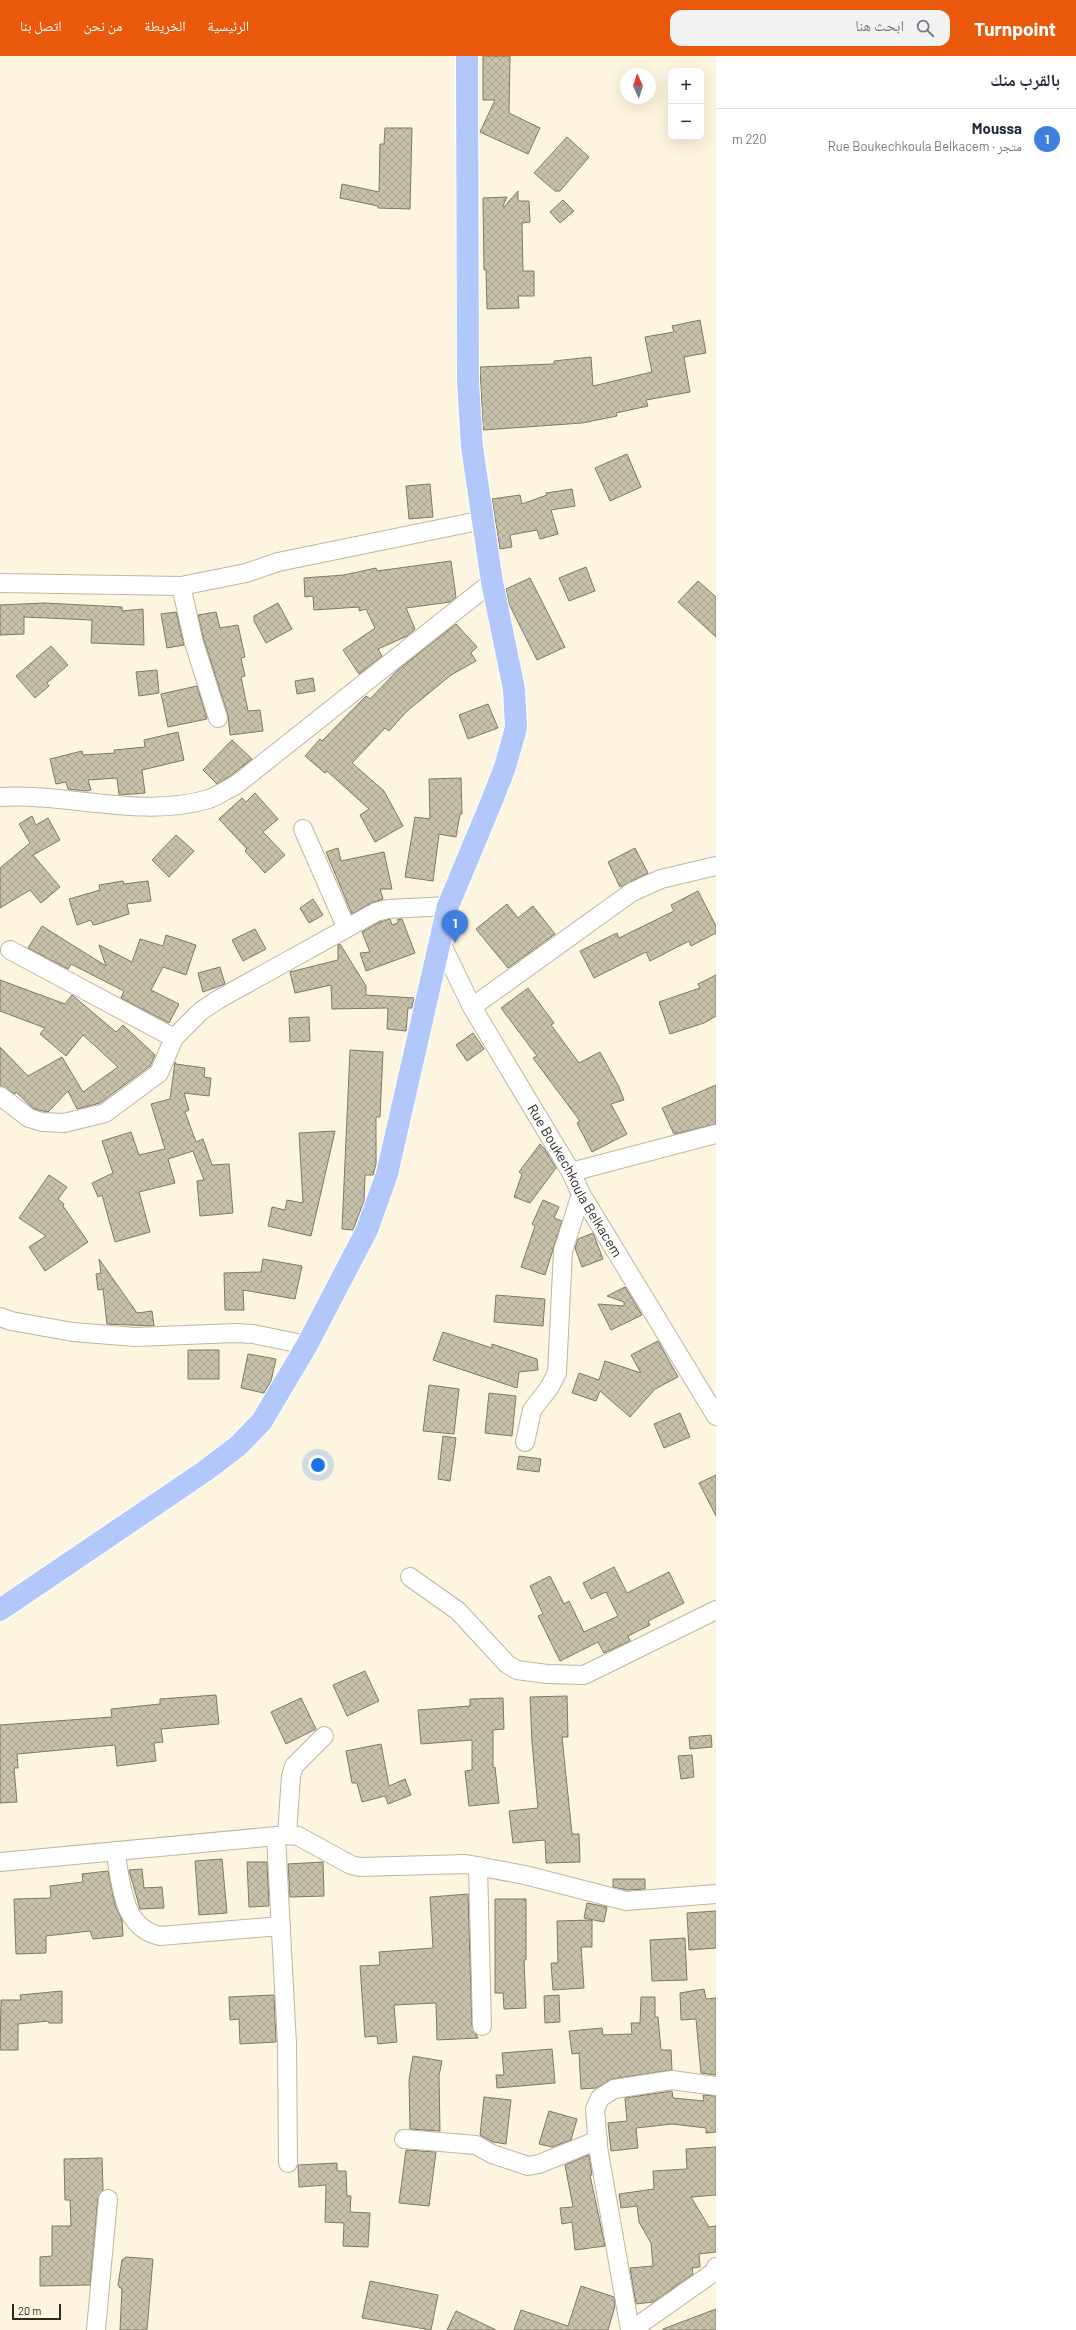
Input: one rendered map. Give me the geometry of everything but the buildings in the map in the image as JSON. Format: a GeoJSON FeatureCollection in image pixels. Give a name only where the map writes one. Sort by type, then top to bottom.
{"type":"FeatureCollection","features":[{"type":"Feature","properties":{"kind":"main road"},"geometry":{"type":"LineString","coordinates":[[0,1610],[205,1471],[238,1446],[262,1421],[307,1345],[368,1230],[387,1174],[441,943],[448,906],[494,796],[516,728],[514,689],[492,582],[472,447],[468,383],[467,56]]}},
{"type":"Feature","properties":{"kind":"street"},"geometry":{"type":"LineString","coordinates":[[0,583],[181,586],[246,573],[278,562],[483,520]]}},
{"type":"Feature","properties":{"kind":"street"},"geometry":{"type":"LineString","coordinates":[[0,797],[23,796],[145,807],[176,806],[210,798],[236,785],[492,582]]}},
{"type":"Feature","properties":{"kind":"street"},"geometry":{"type":"LineString","coordinates":[[181,586],[194,643],[218,718]]}},
{"type":"Feature","properties":{"kind":"street"},"geometry":{"type":"LineString","coordinates":[[303,829],[346,927]]}},
{"type":"Feature","properties":{"kind":"street"},"geometry":{"type":"LineString","coordinates":[[472,1007],[632,892],[661,879],[716,866]]}},
{"type":"Feature","properties":{"kind":"street"},"geometry":{"type":"LineString","coordinates":[[0,1096],[29,1118],[42,1122],[64,1123],[105,1112],[159,1073],[174,1038],[201,1011],[219,999],[346,927],[376,912],[388,909],[448,906]]}},
{"type":"Feature","properties":{"kind":"street","name":"Rue Boukechkoula Belkacem"},"geometry":{"type":"LineString","coordinates":[[441,943],[472,1007],[571,1172],[581,1194],[716,1416]]}},
{"type":"Feature","properties":{"kind":"street"},"geometry":{"type":"LineString","coordinates":[[10,950],[174,1038]]}},
{"type":"Feature","properties":{"kind":"street"},"geometry":{"type":"LineString","coordinates":[[571,1172],[716,1134]]}},
{"type":"Feature","properties":{"kind":"street"},"geometry":{"type":"LineString","coordinates":[[525,1442],[532,1410],[549,1388],[557,1374],[563,1251],[581,1194]]}},
{"type":"Feature","properties":{"kind":"street"},"geometry":{"type":"LineString","coordinates":[[0,1317],[11,1322],[101,1335],[135,1338],[236,1333],[253,1334],[307,1345]]}},
{"type":"Feature","properties":{"kind":"street"},"geometry":{"type":"LineString","coordinates":[[410,1577],[458,1612],[507,1664],[517,1670],[547,1674],[584,1675],[716,1610]]}},
{"type":"Feature","properties":{"kind":"street"},"geometry":{"type":"LineString","coordinates":[[288,2163],[287,2044],[281,1926],[281,1836],[294,1766],[324,1736]]}},
{"type":"Feature","properties":{"kind":"street"},"geometry":{"type":"LineString","coordinates":[[0,1862],[281,1836],[298,1836],[351,1865],[466,1864],[525,1875],[626,1901],[716,1894]]}},
{"type":"Feature","properties":{"kind":"street"},"geometry":{"type":"LineString","coordinates":[[115,1851],[129,1914],[141,1929],[150,1934],[160,1936],[281,1926]]}},
{"type":"Feature","properties":{"kind":"street"},"geometry":{"type":"LineString","coordinates":[[478,1866],[482,2026]]}},
{"type":"Feature","properties":{"kind":"street"},"geometry":{"type":"LineString","coordinates":[[630,2330],[598,2140],[595,2109],[600,2098],[608,2091],[672,2080],[716,2086]]}},
{"type":"Feature","properties":{"kind":"street"},"geometry":{"type":"LineString","coordinates":[[404,2139],[476,2145],[492,2154],[528,2166],[598,2140]]}},
{"type":"Feature","properties":{"kind":"street"},"geometry":{"type":"LineString","coordinates":[[96,2330],[108,2199]]}},
{"type":"Feature","properties":{"kind":"street"},"geometry":{"type":"LineString","coordinates":[[635,2330],[642,2322],[714,2272],[716,2267]]}},
{"type":"Feature","properties":{"kind":"place","name":"Moussa"},"geometry":{"type":"Point","coordinates":[455,943]}}]}
